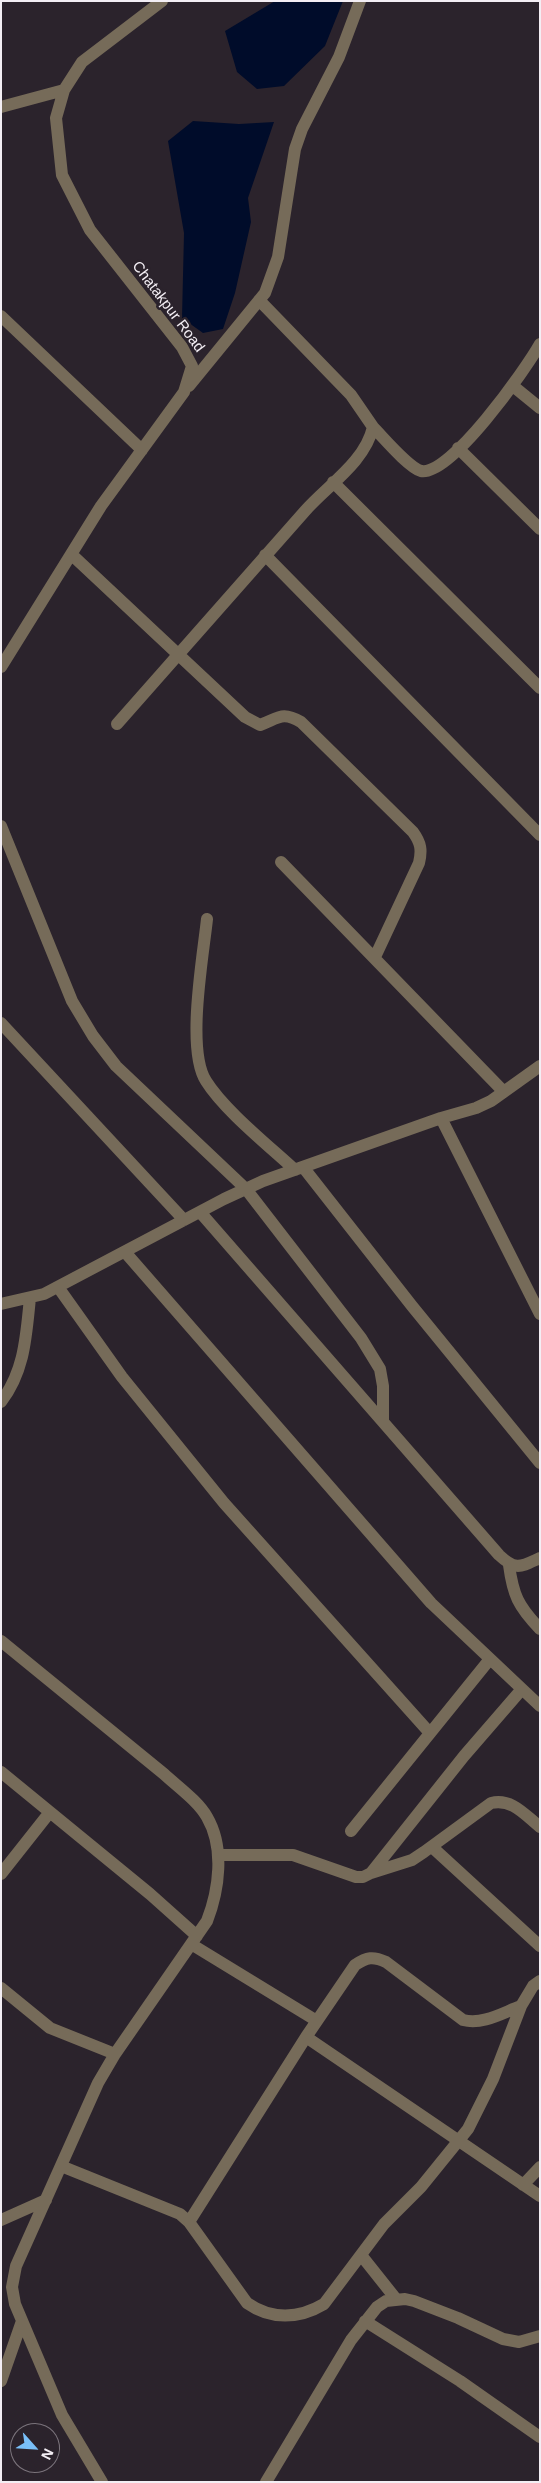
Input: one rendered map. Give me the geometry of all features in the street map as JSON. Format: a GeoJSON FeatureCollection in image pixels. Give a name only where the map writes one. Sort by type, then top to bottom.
{"type":"FeatureCollection","features":[{"type":"Feature","properties":{"kind":"street","name":"Chatakpur Road"},"geometry":{"type":"LineString","coordinates":[[3,660],[101,506],[184,392],[192,366],[182,348],[90,230],[62,175],[56,118],[64,90],[82,62],[162,1]]}},
{"type":"Feature","properties":{"kind":"street"},"geometry":{"type":"LineString","coordinates":[[184,392],[265,294],[276,264],[295,150],[311,112],[330,78],[360,1]]}},
{"type":"Feature","properties":{"kind":"street"},"geometry":{"type":"LineString","coordinates":[[1,107],[64,90]]}},
{"type":"Feature","properties":{"kind":"street"},"geometry":{"type":"LineString","coordinates":[[259,300],[351,395],[372,427],[411,465],[420,470],[429,471],[443,462],[476,431],[513,386],[540,344]]}},
{"type":"Feature","properties":{"kind":"street"},"geometry":{"type":"LineString","coordinates":[[1,316],[142,450]]}},
{"type":"Feature","properties":{"kind":"street"},"geometry":{"type":"LineString","coordinates":[[513,386],[540,408]]}},
{"type":"Feature","properties":{"kind":"street"},"geometry":{"type":"LineString","coordinates":[[117,724],[265,555],[363,451],[370,440],[372,427]]}},
{"type":"Feature","properties":{"kind":"street"},"geometry":{"type":"LineString","coordinates":[[458,448],[540,529]]}},
{"type":"Feature","properties":{"kind":"street"},"geometry":{"type":"LineString","coordinates":[[333,482],[540,688]]}},
{"type":"Feature","properties":{"kind":"street"},"geometry":{"type":"LineString","coordinates":[[71,554],[252,722],[260,725],[280,716],[290,715],[301,722],[416,836],[422,851],[419,863],[375,957]]}},
{"type":"Feature","properties":{"kind":"street"},"geometry":{"type":"LineString","coordinates":[[265,555],[540,835]]}},
{"type":"Feature","properties":{"kind":"street"},"geometry":{"type":"LineString","coordinates":[[1,826],[72,1001],[93,1036],[116,1066],[246,1189],[361,1338],[380,1369],[383,1386],[383,1420]]}},
{"type":"Feature","properties":{"kind":"street"},"geometry":{"type":"LineString","coordinates":[[281,862],[504,1092]]}},
{"type":"Feature","properties":{"kind":"street"},"geometry":{"type":"LineString","coordinates":[[207,919],[197,1003],[198,1061],[204,1080],[216,1095],[299,1169],[540,1463]]}},
{"type":"Feature","properties":{"kind":"street"},"geometry":{"type":"LineString","coordinates":[[1,1023],[184,1220]]}},
{"type":"Feature","properties":{"kind":"street"},"geometry":{"type":"LineString","coordinates":[[1,1304],[44,1294],[246,1189],[441,1118],[476,1108],[504,1092],[540,1066]]}},
{"type":"Feature","properties":{"kind":"street"},"geometry":{"type":"LineString","coordinates":[[441,1118],[540,1314]]}},
{"type":"Feature","properties":{"kind":"street"},"geometry":{"type":"LineString","coordinates":[[200,1212],[509,1565],[513,1591],[518,1603],[540,1629]]}},
{"type":"Feature","properties":{"kind":"street"},"geometry":{"type":"LineString","coordinates":[[125,1252],[431,1603],[540,1706]]}},
{"type":"Feature","properties":{"kind":"street"},"geometry":{"type":"LineString","coordinates":[[58,1287],[122,1377],[224,1503],[429,1732]]}},
{"type":"Feature","properties":{"kind":"street"},"geometry":{"type":"LineString","coordinates":[[1,1402],[21,1366],[25,1351],[30,1298]]}},
{"type":"Feature","properties":{"kind":"street"},"geometry":{"type":"LineString","coordinates":[[509,1565],[520,1567],[540,1558]]}},
{"type":"Feature","properties":{"kind":"street"},"geometry":{"type":"LineString","coordinates":[[1,1641],[164,1774],[187,1795],[206,1816],[215,1834],[218,1855],[217,1882],[207,1922],[115,2054],[98,2083],[16,2266],[12,2286],[15,2304],[62,2415],[102,2482]]}},
{"type":"Feature","properties":{"kind":"street"},"geometry":{"type":"LineString","coordinates":[[351,1831],[429,1732],[490,1659]]}},
{"type":"Feature","properties":{"kind":"street"},"geometry":{"type":"LineString","coordinates":[[371,1874],[464,1756],[522,1689]]}},
{"type":"Feature","properties":{"kind":"street"},"geometry":{"type":"LineString","coordinates":[[1,1772],[50,1812],[194,1940],[317,2021]]}},
{"type":"Feature","properties":{"kind":"street"},"geometry":{"type":"LineString","coordinates":[[218,1855],[292,1854],[356,1877],[363,1877],[412,1860],[491,1803],[501,1801],[515,1806],[540,1827]]}},
{"type":"Feature","properties":{"kind":"street"},"geometry":{"type":"LineString","coordinates":[[1,1874],[50,1812]]}},
{"type":"Feature","properties":{"kind":"street"},"geometry":{"type":"LineString","coordinates":[[432,1847],[540,1946]]}},
{"type":"Feature","properties":{"kind":"street"},"geometry":{"type":"LineString","coordinates":[[189,2222],[306,2037],[355,1965],[366,1957],[376,1957],[386,1962],[463,2020],[473,2022],[486,2020],[520,2006]]}},
{"type":"Feature","properties":{"kind":"street"},"geometry":{"type":"LineString","coordinates":[[61,2166],[180,2214],[189,2222],[247,2302],[269,2314],[292,2316],[311,2312],[324,2304],[384,2224],[421,2187],[476,2116],[493,2079],[520,2006],[533,1986],[540,1981]]}},
{"type":"Feature","properties":{"kind":"street"},"geometry":{"type":"LineString","coordinates":[[1,1988],[50,2028],[115,2054]]}},
{"type":"Feature","properties":{"kind":"street"},"geometry":{"type":"LineString","coordinates":[[306,2037],[540,2196]]}},
{"type":"Feature","properties":{"kind":"street"},"geometry":{"type":"LineString","coordinates":[[523,2185],[540,2167]]}},
{"type":"Feature","properties":{"kind":"street"},"geometry":{"type":"LineString","coordinates":[[1,2220],[46,2200]]}},
{"type":"Feature","properties":{"kind":"street"},"geometry":{"type":"LineString","coordinates":[[361,2255],[396,2299]]}},
{"type":"Feature","properties":{"kind":"street"},"geometry":{"type":"LineString","coordinates":[[266,2482],[351,2340],[377,2307],[386,2301],[396,2299],[414,2301],[458,2318],[503,2339],[519,2342],[540,2336]]}},
{"type":"Feature","properties":{"kind":"street"},"geometry":{"type":"LineString","coordinates":[[1,2381],[22,2321]]}},
{"type":"Feature","properties":{"kind":"street"},"geometry":{"type":"LineString","coordinates":[[365,2321],[460,2381],[540,2437]]}},
{"type":"Feature","properties":{"kind":"water"},"geometry":{"type":"Polygon","coordinates":[[[275,1],[343,1],[325,46],[284,86],[257,89],[237,72],[225,31],[275,1]]]}},
{"type":"Feature","properties":{"kind":"water"},"geometry":{"type":"Polygon","coordinates":[[[193,121],[239,124],[274,122],[248,198],[251,222],[235,293],[223,329],[203,333],[182,318],[184,233],[168,141],[193,121]]]}}]}
